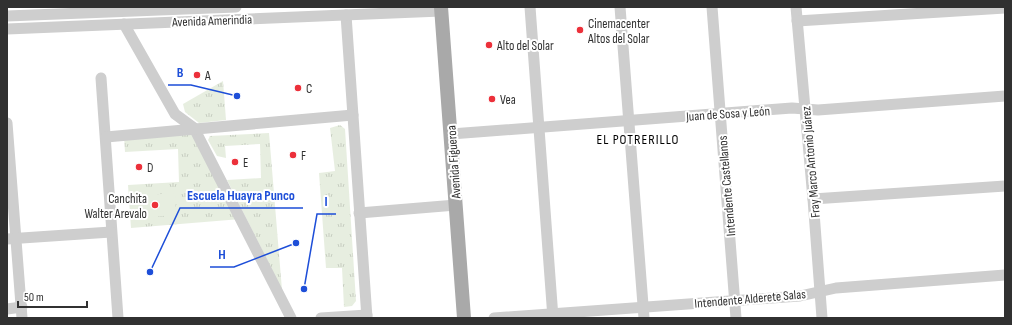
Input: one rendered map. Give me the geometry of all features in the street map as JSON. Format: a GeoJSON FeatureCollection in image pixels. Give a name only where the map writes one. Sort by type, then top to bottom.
{"type":"FeatureCollection","features":[{"type":"Feature","properties":{"kind":"main road","name":"Avenida Figueroa"},"geometry":{"type":"LineString","coordinates":[[441,9],[464,318]]}},
{"type":"Feature","properties":{"kind":"street"},"geometry":{"type":"LineString","coordinates":[[7,16],[236,7]]}},
{"type":"Feature","properties":{"kind":"street"},"geometry":{"type":"LineString","coordinates":[[530,7],[552,316]]}},
{"type":"Feature","properties":{"kind":"street"},"geometry":{"type":"LineString","coordinates":[[620,7],[644,313]]}},
{"type":"Feature","properties":{"kind":"street","name":"Intendente Castellanos"},"geometry":{"type":"LineString","coordinates":[[712,7],[736,318]]}},
{"type":"Feature","properties":{"kind":"street","name":"Fray Marco Antonio Juárez"},"geometry":{"type":"LineString","coordinates":[[796,7],[822,318]]}},
{"type":"Feature","properties":{"kind":"street"},"geometry":{"type":"LineString","coordinates":[[797,21],[1005,7],[1005,14]]}},
{"type":"Feature","properties":{"kind":"street","name":"Avenida Amerindia"},"geometry":{"type":"LineString","coordinates":[[7,29],[346,15],[441,9]]}},
{"type":"Feature","properties":{"kind":"street"},"geometry":{"type":"LineString","coordinates":[[321,318],[367,317],[346,15]]}},
{"type":"Feature","properties":{"kind":"street"},"geometry":{"type":"LineString","coordinates":[[124,24],[175,114],[194,128],[291,318]]}},
{"type":"Feature","properties":{"kind":"street"},"geometry":{"type":"LineString","coordinates":[[101,78],[118,318]]}},
{"type":"Feature","properties":{"kind":"street","name":"Juan de Sosa y León"},"geometry":{"type":"LineString","coordinates":[[451,134],[792,108],[818,110],[1005,96]]}},
{"type":"Feature","properties":{"kind":"street"},"geometry":{"type":"LineString","coordinates":[[106,137],[353,115]]}},
{"type":"Feature","properties":{"kind":"street"},"geometry":{"type":"LineString","coordinates":[[7,123],[12,239],[22,313],[7,309]]}},
{"type":"Feature","properties":{"kind":"street"},"geometry":{"type":"LineString","coordinates":[[813,199],[1005,186]]}},
{"type":"Feature","properties":{"kind":"street"},"geometry":{"type":"LineString","coordinates":[[359,213],[456,205]]}},
{"type":"Feature","properties":{"kind":"street"},"geometry":{"type":"LineString","coordinates":[[12,239],[111,232]]}},
{"type":"Feature","properties":{"kind":"street","name":"Intendente Alderete Salas"},"geometry":{"type":"LineString","coordinates":[[494,318],[644,313],[735,300],[800,296],[836,288],[1005,275]]}},
{"type":"Feature","properties":{"kind":"green space"},"geometry":{"type":"Polygon","coordinates":[[[223,81],[226,120],[199,123],[185,112],[183,104],[223,81]]]}},
{"type":"Feature","properties":{"kind":"green space"},"geometry":{"type":"Polygon","coordinates":[[[340,125],[345,129],[356,301],[352,306],[344,307],[342,268],[326,268],[319,173],[335,171],[330,128],[340,125]]]}},
{"type":"Feature","properties":{"kind":"green space"},"geometry":{"type":"Polygon","coordinates":[[[194,128],[241,219],[131,228],[128,185],[179,182],[178,149],[125,152],[124,136],[194,128]]]}},
{"type":"Feature","properties":{"kind":"green space"},"geometry":{"type":"Polygon","coordinates":[[[269,133],[282,290],[227,180],[261,178],[260,144],[225,146],[226,158],[217,156],[208,140],[210,136],[269,133]]]}},
{"type":"Feature","properties":{"kind":"green space","name":"Canchita Walter Arevalo"},"geometry":{"type":"Polygon","coordinates":[[[175,193],[176,215],[136,218],[134,196],[175,193]]]}},
{"type":"Feature","properties":{"kind":"place","name":"Cinemacenter Altos del Solar"},"geometry":{"type":"Point","coordinates":[580,30]}},
{"type":"Feature","properties":{"kind":"place","name":"Alto del Solar"},"geometry":{"type":"Point","coordinates":[489,45]}},
{"type":"Feature","properties":{"kind":"place","name":"A"},"geometry":{"type":"Point","coordinates":[197,75]}},
{"type":"Feature","properties":{"kind":"place","name":"C"},"geometry":{"type":"Point","coordinates":[298,88]}},
{"type":"Feature","properties":{"kind":"place","name":"B"},"geometry":{"type":"Point","coordinates":[237,96]}},
{"type":"Feature","properties":{"kind":"place","name":"Vea"},"geometry":{"type":"Point","coordinates":[492,99]}},
{"type":"Feature","properties":{"kind":"place","name":"F"},"geometry":{"type":"Point","coordinates":[293,155]}},
{"type":"Feature","properties":{"kind":"place","name":"E"},"geometry":{"type":"Point","coordinates":[235,162]}},
{"type":"Feature","properties":{"kind":"place","name":"D"},"geometry":{"type":"Point","coordinates":[139,167]}},
{"type":"Feature","properties":{"kind":"place","name":"Canchita Walter Arevalo"},"geometry":{"type":"Point","coordinates":[155,205]}},
{"type":"Feature","properties":{"kind":"place","name":"H"},"geometry":{"type":"Point","coordinates":[296,243]}},
{"type":"Feature","properties":{"kind":"place","name":"Escuela Huayra Punco"},"geometry":{"type":"Point","coordinates":[150,272]}},
{"type":"Feature","properties":{"kind":"place","name":"I"},"geometry":{"type":"Point","coordinates":[304,289]}},
{"type":"Feature","properties":{"kind":"district","name":"EL POTRERILLO"},"geometry":{"type":"Point","coordinates":[638,139]}}]}
